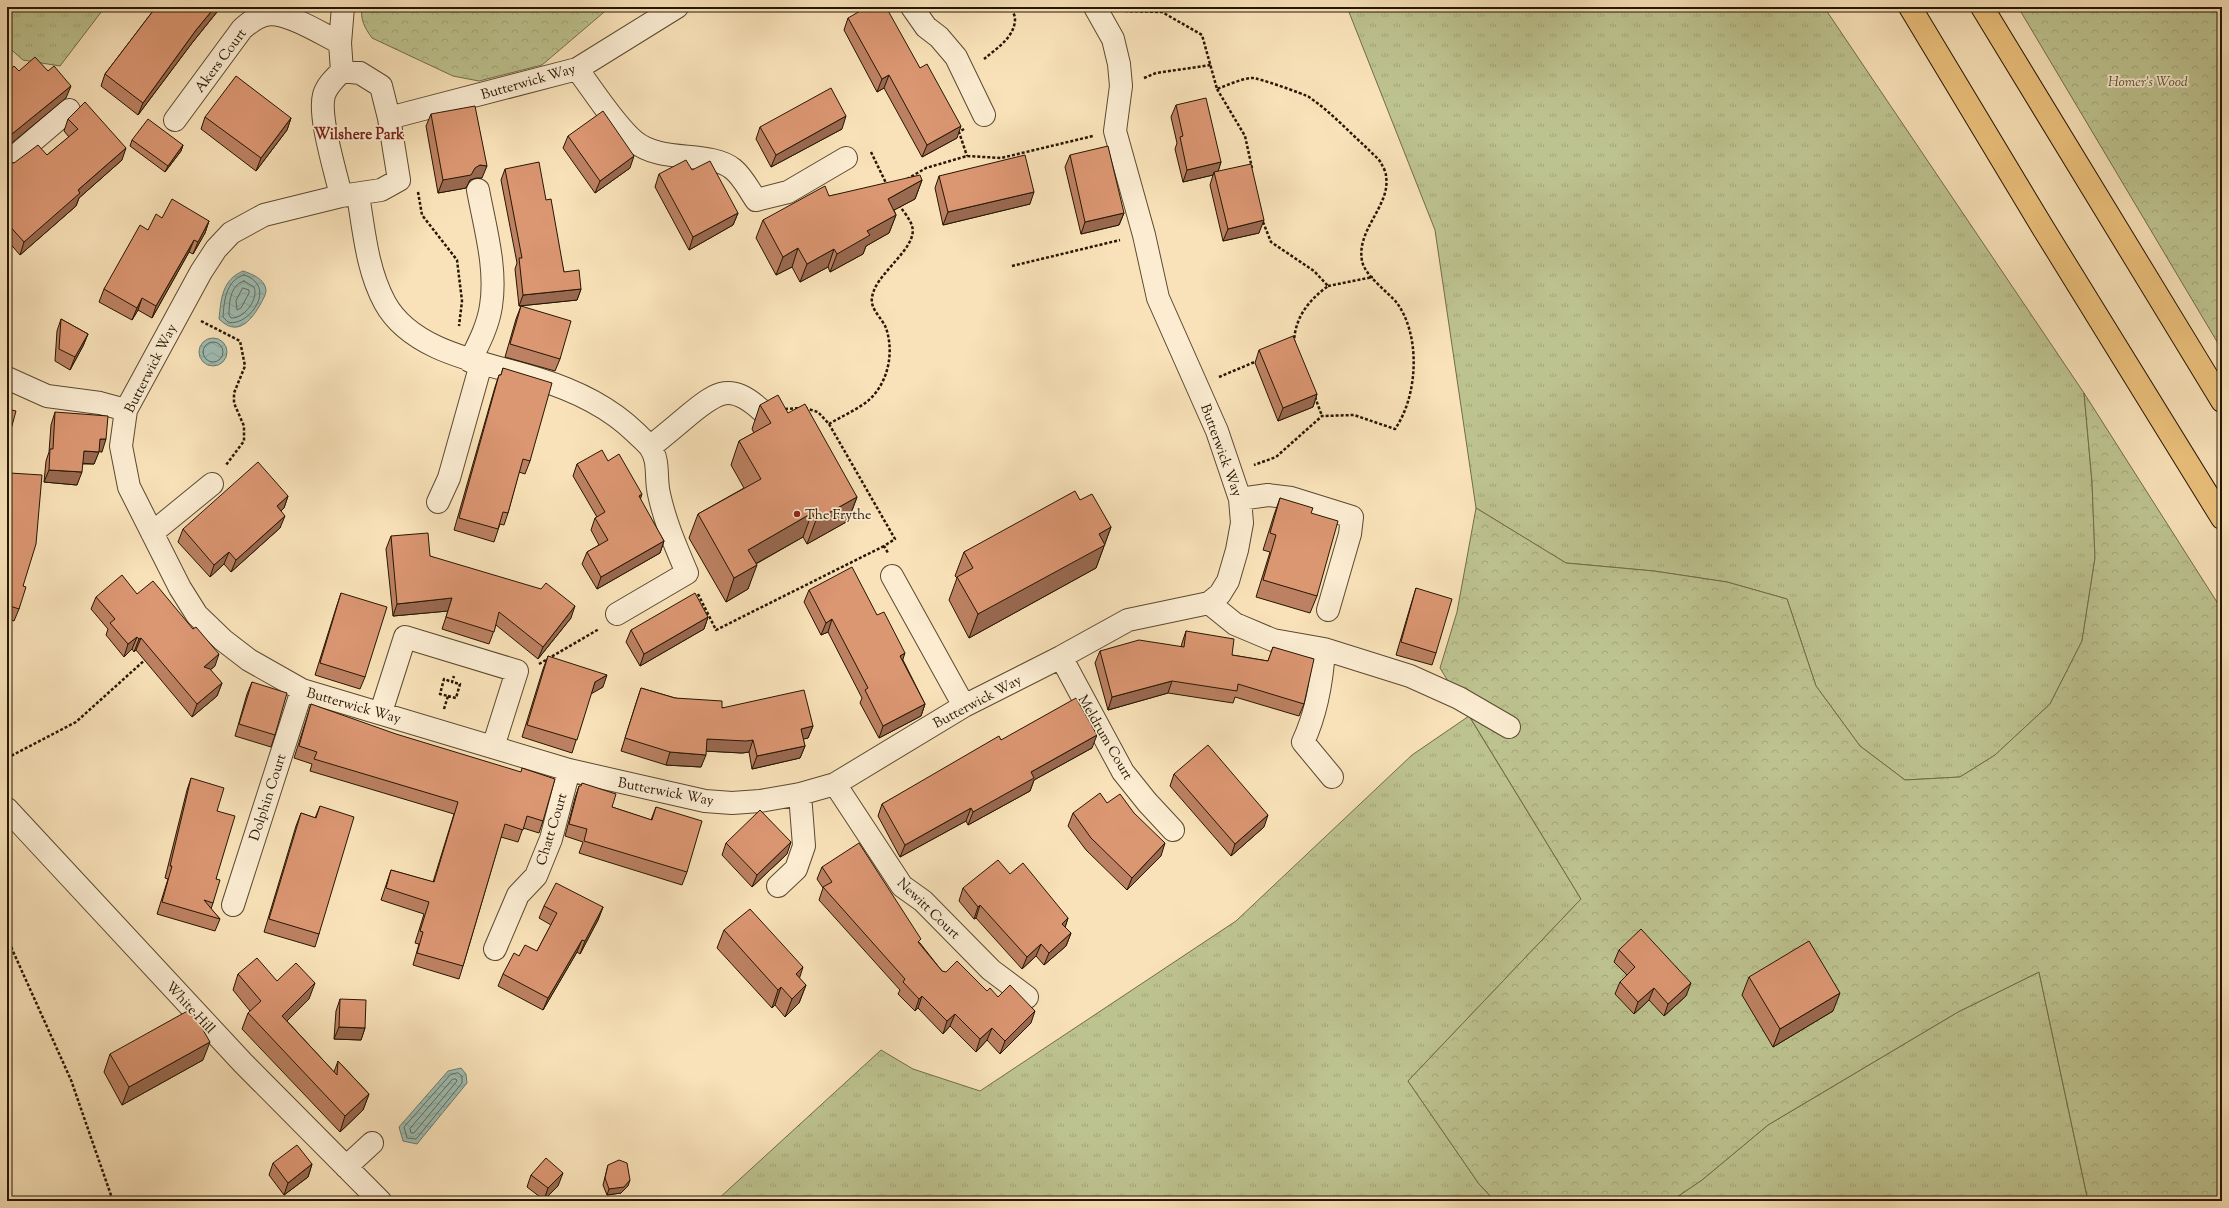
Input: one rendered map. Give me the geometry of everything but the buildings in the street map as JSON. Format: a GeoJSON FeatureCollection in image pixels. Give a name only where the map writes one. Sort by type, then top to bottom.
{"type":"FeatureCollection","features":[{"type":"Feature","properties":{"kind":"highway"},"geometry":{"type":"LineString","coordinates":[[1910,7],[2043,228],[2222,518]]}},
{"type":"Feature","properties":{"kind":"highway"},"geometry":{"type":"LineString","coordinates":[[1982,7],[2222,401]]}},
{"type":"Feature","properties":{"kind":"street"},"geometry":{"type":"LineString","coordinates":[[343,7],[340,43],[342,71],[330,83],[324,96],[323,112],[374,277],[386,304],[401,323],[425,340],[468,360],[538,378],[565,388],[594,402],[623,421],[650,447],[658,469],[658,492],[668,526],[687,574],[617,614]]}},
{"type":"Feature","properties":{"kind":"street","name":"Butterwick Way"},"geometry":{"type":"LineString","coordinates":[[389,118],[577,69],[677,7]]}},
{"type":"Feature","properties":{"kind":"street"},"geometry":{"type":"LineString","coordinates":[[912,7],[926,27],[939,37],[956,57],[984,116]]}},
{"type":"Feature","properties":{"kind":"street","name":"Butterwick Way"},"geometry":{"type":"LineString","coordinates":[[399,180],[381,190],[264,214],[230,233],[216,249],[179,310],[126,410],[121,446],[129,487],[180,588],[197,615],[223,640],[249,660],[302,690],[381,712],[568,770],[705,801],[732,803],[800,794],[835,784],[964,706],[1061,658],[1128,620],[1210,603],[1220,594],[1228,581],[1237,550],[1242,523],[1240,499],[1233,474],[1198,386],[1158,298],[1144,235],[1116,131],[1121,86],[1119,64],[1113,39],[1099,13]]}},
{"type":"Feature","properties":{"kind":"street","name":"Akers Court"},"geometry":{"type":"LineString","coordinates":[[176,120],[242,29],[254,19],[267,14],[283,15],[340,43]]}},
{"type":"Feature","properties":{"kind":"street"},"geometry":{"type":"LineString","coordinates":[[577,69],[634,141],[660,153],[719,162],[732,168],[744,180],[756,200],[788,192],[846,158]]}},
{"type":"Feature","properties":{"kind":"street"},"geometry":{"type":"LineString","coordinates":[[342,71],[360,73],[381,86],[389,118],[399,180]]}},
{"type":"Feature","properties":{"kind":"street"},"geometry":{"type":"LineString","coordinates":[[7,163],[69,110]]}},
{"type":"Feature","properties":{"kind":"street"},"geometry":{"type":"LineString","coordinates":[[438,502],[449,478],[468,360],[484,332],[491,307],[493,279],[478,190]]}},
{"type":"Feature","properties":{"kind":"street"},"geometry":{"type":"LineString","coordinates":[[7,378],[47,396],[94,402],[126,410]]}},
{"type":"Feature","properties":{"kind":"street"},"geometry":{"type":"LineString","coordinates":[[650,447],[705,400],[720,394],[732,393],[745,397],[761,410]]}},
{"type":"Feature","properties":{"kind":"street"},"geometry":{"type":"LineString","coordinates":[[152,533],[212,484]]}},
{"type":"Feature","properties":{"kind":"street"},"geometry":{"type":"LineString","coordinates":[[1240,499],[1268,495],[1291,498],[1352,516],[1350,534],[1328,610]]}},
{"type":"Feature","properties":{"kind":"street"},"geometry":{"type":"LineString","coordinates":[[892,576],[964,706]]}},
{"type":"Feature","properties":{"kind":"street"},"geometry":{"type":"LineString","coordinates":[[1210,603],[1235,624],[1273,640],[1324,649],[1410,676],[1459,698],[1509,727]]}},
{"type":"Feature","properties":{"kind":"street"},"geometry":{"type":"LineString","coordinates":[[381,712],[405,637],[517,671],[493,747]]}},
{"type":"Feature","properties":{"kind":"street"},"geometry":{"type":"LineString","coordinates":[[1324,649],[1319,696],[1312,723],[1303,742],[1332,777]]}},
{"type":"Feature","properties":{"kind":"street","name":"Meldrum Court"},"geometry":{"type":"LineString","coordinates":[[1061,658],[1123,772],[1147,802],[1173,830]]}},
{"type":"Feature","properties":{"kind":"street","name":"Dolphin Court"},"geometry":{"type":"LineString","coordinates":[[233,905],[302,690]]}},
{"type":"Feature","properties":{"kind":"street","name":"Chatt Court"},"geometry":{"type":"LineString","coordinates":[[495,949],[518,895],[536,876],[551,839],[568,770]]}},
{"type":"Feature","properties":{"kind":"street","name":"Newitt Court"},"geometry":{"type":"LineString","coordinates":[[835,784],[902,886],[923,901],[991,970],[1027,997]]}},
{"type":"Feature","properties":{"kind":"street"},"geometry":{"type":"LineString","coordinates":[[778,886],[796,869],[804,846],[800,794]]}},
{"type":"Feature","properties":{"kind":"street","name":"White Hill"},"geometry":{"type":"LineString","coordinates":[[7,809],[243,1063],[380,1201]]}},
{"type":"Feature","properties":{"kind":"street"},"geometry":{"type":"LineString","coordinates":[[346,1167],[372,1143]]}},
{"type":"Feature","properties":{"kind":"path"},"geometry":{"type":"LineString","coordinates":[[965,74],[1004,43],[1013,29],[1015,18],[1010,7]]}},
{"type":"Feature","properties":{"kind":"path"},"geometry":{"type":"LineString","coordinates":[[1099,13],[1116,11],[1162,12],[1202,35],[1217,89],[1245,136],[1253,173]]}},
{"type":"Feature","properties":{"kind":"path"},"geometry":{"type":"LineString","coordinates":[[1121,86],[1156,73],[1211,65]]}},
{"type":"Feature","properties":{"kind":"path"},"geometry":{"type":"LineString","coordinates":[[1217,89],[1253,78],[1308,97],[1338,121],[1382,164],[1386,177],[1385,192],[1363,237],[1361,248],[1363,264],[1396,302],[1407,318],[1411,332],[1414,360],[1413,379],[1402,418],[1395,429],[1354,415],[1322,416],[1276,457],[1233,474]]}},
{"type":"Feature","properties":{"kind":"path"},"geometry":{"type":"LineString","coordinates":[[901,182],[926,168],[967,156],[1001,158],[1116,131]]}},
{"type":"Feature","properties":{"kind":"path"},"geometry":{"type":"LineString","coordinates":[[846,158],[870,150],[888,188]]}},
{"type":"Feature","properties":{"kind":"path"},"geometry":{"type":"LineString","coordinates":[[399,180],[420,194],[422,215],[457,260],[462,301],[459,328],[468,360]]}},
{"type":"Feature","properties":{"kind":"path"},"geometry":{"type":"LineString","coordinates":[[829,424],[870,399],[879,388],[887,372],[890,340],[871,299],[874,289],[910,242],[913,233],[912,225],[896,200]]}},
{"type":"Feature","properties":{"kind":"path"},"geometry":{"type":"LineString","coordinates":[[1262,217],[1272,242],[1314,270],[1328,286]]}},
{"type":"Feature","properties":{"kind":"path"},"geometry":{"type":"LineString","coordinates":[[1012,266],[1144,235]]}},
{"type":"Feature","properties":{"kind":"path"},"geometry":{"type":"LineString","coordinates":[[1294,346],[1294,333],[1301,314],[1316,295],[1328,286],[1373,277]]}},
{"type":"Feature","properties":{"kind":"path"},"geometry":{"type":"LineString","coordinates":[[179,310],[240,341],[245,366],[234,393],[234,404],[244,426],[244,441],[212,484]]}},
{"type":"Feature","properties":{"kind":"path"},"geometry":{"type":"LineString","coordinates":[[1198,386],[1260,360]]}},
{"type":"Feature","properties":{"kind":"path"},"geometry":{"type":"LineString","coordinates":[[1314,395],[1322,416]]}},
{"type":"Feature","properties":{"kind":"path"},"geometry":{"type":"LineString","coordinates":[[687,574],[716,630],[895,540],[829,424],[818,412],[805,407],[761,410]]}},
{"type":"Feature","properties":{"kind":"path"},"geometry":{"type":"LineString","coordinates":[[884,546],[895,566],[892,576]]}},
{"type":"Feature","properties":{"kind":"path"},"geometry":{"type":"LineString","coordinates":[[517,671],[533,667],[613,621],[617,614]]}},
{"type":"Feature","properties":{"kind":"path"},"geometry":{"type":"LineString","coordinates":[[7,758],[76,722],[153,653]]}},
{"type":"Feature","properties":{"kind":"path"},"geometry":{"type":"LineString","coordinates":[[452,682],[461,654]]}},
{"type":"Feature","properties":{"kind":"path"},"geometry":{"type":"LineString","coordinates":[[444,679],[460,684],[456,698],[448,696],[440,694],[444,679]]}},
{"type":"Feature","properties":{"kind":"path"},"geometry":{"type":"LineString","coordinates":[[438,730],[448,696]]}},
{"type":"Feature","properties":{"kind":"path"},"geometry":{"type":"LineString","coordinates":[[7,938],[71,1080],[113,1201]]}},
{"type":"Feature","properties":{"kind":"green space"},"geometry":{"type":"Polygon","coordinates":[[[13,7],[105,7],[60,66],[23,60],[7,46],[7,10],[13,7]]]}},
{"type":"Feature","properties":{"kind":"green space"},"geometry":{"type":"Polygon","coordinates":[[[362,7],[610,7],[542,65],[479,81],[453,76],[372,38],[364,24],[362,7]]]}},
{"type":"Feature","properties":{"kind":"green space"},"geometry":{"type":"Polygon","coordinates":[[[1347,7],[1824,7],[2084,393],[2092,482],[2095,558],[2082,641],[2050,704],[1995,755],[1960,777],[1905,780],[1860,746],[1816,686],[1787,599],[1727,582],[1654,571],[1566,563],[1476,508],[1435,230],[1347,7]]]}},
{"type":"Feature","properties":{"kind":"green space","name":"Homer's Wood"},"geometry":{"type":"Polygon","coordinates":[[[2018,7],[2222,7],[2222,350],[2018,7]]]}},
{"type":"Feature","properties":{"kind":"green space"},"geometry":{"type":"Polygon","coordinates":[[[2084,393],[2222,610],[2222,1201],[2088,1201],[2039,972],[1958,1012],[1768,1125],[1702,1180],[1671,1201],[1495,1201],[1479,1184],[1408,1081],[1581,899],[1440,668],[1457,612],[1476,508],[1566,563],[1654,571],[1727,582],[1787,599],[1816,686],[1860,746],[1905,780],[1960,777],[1995,755],[2050,704],[2082,641],[2095,558],[2092,482],[2084,393]]]}},
{"type":"Feature","properties":{"kind":"green space"},"geometry":{"type":"Polygon","coordinates":[[[1469,716],[1581,899],[1408,1081],[1479,1184],[1495,1201],[716,1201],[881,1050],[913,1069],[980,1091],[1236,921],[1412,755],[1469,716]]]}},
{"type":"Feature","properties":{"kind":"green space"},"geometry":{"type":"Polygon","coordinates":[[[2039,972],[2088,1201],[1671,1201],[1702,1180],[1768,1125],[1958,1012],[2039,972]]]}},
{"type":"Feature","properties":{"kind":"water"},"geometry":{"type":"Polygon","coordinates":[[[243,271],[254,275],[261,280],[265,286],[266,292],[252,317],[242,325],[232,327],[219,319],[222,297],[231,279],[243,271]]]}},
{"type":"Feature","properties":{"kind":"water"},"geometry":{"type":"Polygon","coordinates":[[[213,338],[219,339],[223,342],[226,346],[226,358],[223,362],[219,365],[213,366],[207,365],[203,362],[200,358],[199,352],[200,346],[203,342],[207,339],[213,338]]]}},
{"type":"Feature","properties":{"kind":"water"},"geometry":{"type":"Polygon","coordinates":[[[461,1068],[466,1074],[467,1083],[417,1144],[403,1141],[399,1127],[448,1071],[461,1068]]]}},
{"type":"Feature","properties":{"kind":"place","name":"The Frythe"},"geometry":{"type":"Point","coordinates":[797,514]}},
{"type":"Feature","properties":{"kind":"district","name":"Wilshere Park"},"geometry":{"type":"Point","coordinates":[359,134]}}]}
